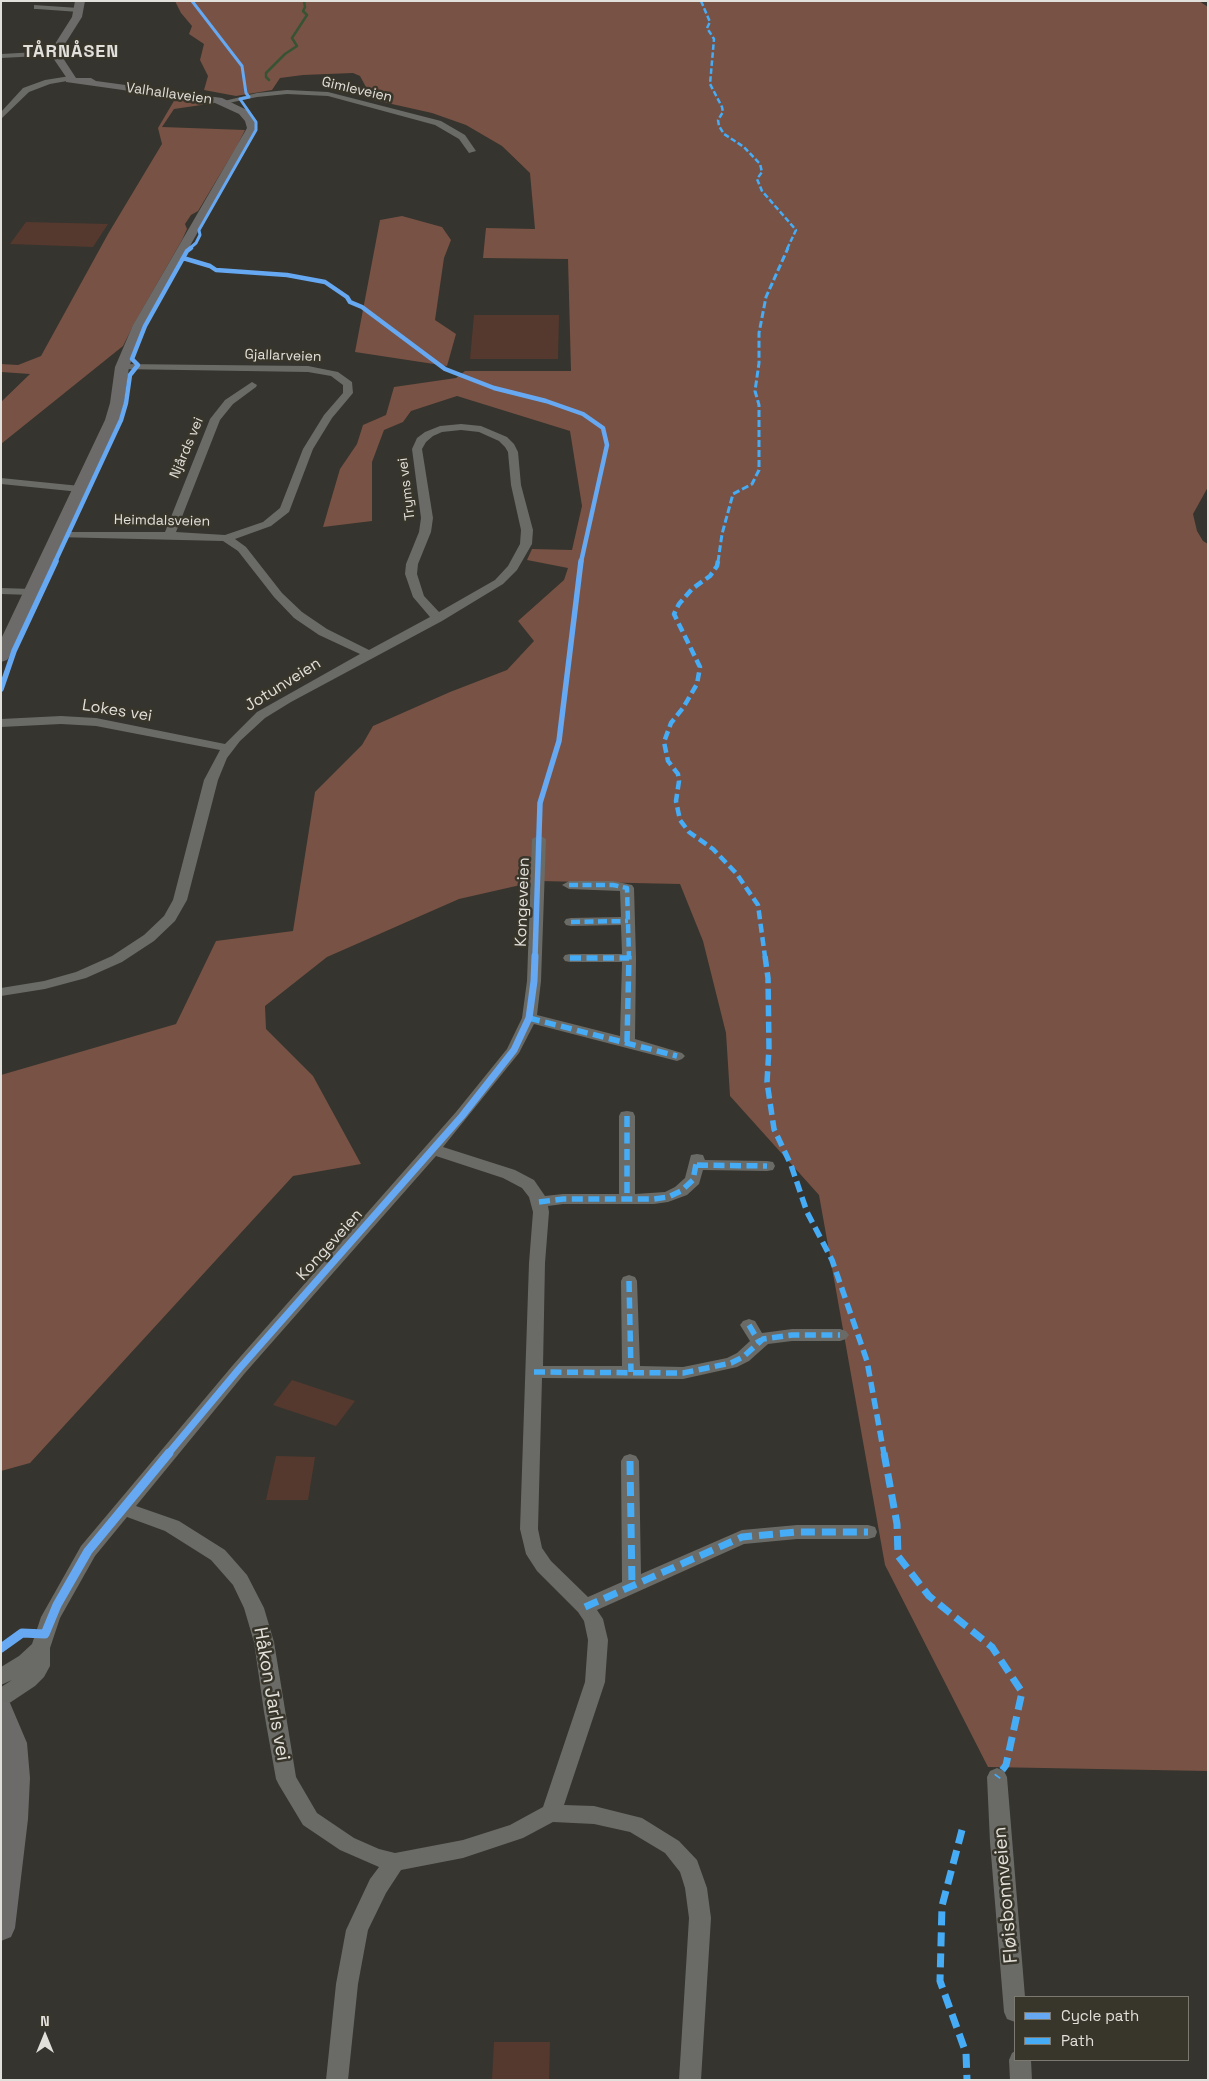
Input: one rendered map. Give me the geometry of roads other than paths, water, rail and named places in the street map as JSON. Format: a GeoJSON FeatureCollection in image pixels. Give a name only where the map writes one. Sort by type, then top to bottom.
{"type":"FeatureCollection","features":[{"type":"Feature","properties":{"kind":"street"},"geometry":{"type":"LineString","coordinates":[[37,7],[80,6],[56,53],[59,62],[74,77]]}},
{"type":"Feature","properties":{"kind":"street"},"geometry":{"type":"LineString","coordinates":[[1,56],[56,53]]}},
{"type":"Feature","properties":{"kind":"street"},"geometry":{"type":"LineString","coordinates":[[1,117],[22,93],[42,84],[74,77]]}},
{"type":"Feature","properties":{"kind":"street","name":"Valhallaveien"},"geometry":{"type":"LineString","coordinates":[[74,77],[95,78],[114,86]]}},
{"type":"Feature","properties":{"kind":"street","name":"Valhallaveien"},"geometry":{"type":"LineString","coordinates":[[1,658],[116,408],[122,367],[142,320],[251,130],[251,123],[246,114],[224,102],[194,96],[114,86],[74,77]]}},
{"type":"Feature","properties":{"kind":"street","name":"Gimleveien"},"geometry":{"type":"LineString","coordinates":[[224,102],[287,92],[328,94],[438,123],[462,137],[472,151]]}},
{"type":"Feature","properties":{"kind":"street","name":"Gjallarveien"},"geometry":{"type":"LineString","coordinates":[[122,367],[308,369],[334,374],[348,384],[348,393],[328,418],[308,449],[285,510],[267,524],[226,538]]}},
{"type":"Feature","properties":{"kind":"street","name":"Njårds vei"},"geometry":{"type":"LineString","coordinates":[[169,536],[214,421],[229,402],[252,385]]}},
{"type":"Feature","properties":{"kind":"street","name":"Tryms vei"},"geometry":{"type":"LineString","coordinates":[[438,618],[419,597],[411,574],[425,532],[427,518],[417,450],[421,440],[440,429],[461,427],[481,429]]}},
{"type":"Feature","properties":{"kind":"street","name":"Jotunveien"},"geometry":{"type":"LineString","coordinates":[[1,992],[45,985],[93,970],[135,948],[166,923],[176,909],[183,894],[217,764],[227,748],[248,726],[269,710],[306,687],[476,597],[499,582],[513,568],[526,544],[526,524],[516,485],[512,449],[503,439],[481,429]]}},
{"type":"Feature","properties":{"kind":"street"},"geometry":{"type":"LineString","coordinates":[[1,482],[80,489]]}},
{"type":"Feature","properties":{"kind":"street","name":"Heimdalsveien"},"geometry":{"type":"LineString","coordinates":[[59,535],[226,538],[242,549],[278,595],[298,615],[328,635],[369,654]]}},
{"type":"Feature","properties":{"kind":"street"},"geometry":{"type":"LineString","coordinates":[[1,591],[32,592]]}},
{"type":"Feature","properties":{"kind":"street","name":"Lokes vei"},"geometry":{"type":"LineString","coordinates":[[1,724],[54,720],[96,722],[227,748]]}},
{"type":"Feature","properties":{"kind":"street","name":"Kongeveien"},"geometry":{"type":"LineString","coordinates":[[1,1698],[34,1675],[40,1666],[40,1648],[57,1605],[88,1551],[239,1369],[434,1150],[514,1050],[529,1018],[534,982],[539,839]]}},
{"type":"Feature","properties":{"kind":"street"},"geometry":{"type":"LineString","coordinates":[[569,885],[613,885],[627,888],[629,958],[627,1042]]}},
{"type":"Feature","properties":{"kind":"street"},"geometry":{"type":"LineString","coordinates":[[571,922],[628,922]]}},
{"type":"Feature","properties":{"kind":"street"},"geometry":{"type":"LineString","coordinates":[[570,958],[629,958]]}},
{"type":"Feature","properties":{"kind":"street"},"geometry":{"type":"LineString","coordinates":[[529,1018],[677,1056]]}},
{"type":"Feature","properties":{"kind":"street"},"geometry":{"type":"LineString","coordinates":[[627,1116],[627,1199]]}},
{"type":"Feature","properties":{"kind":"street"},"geometry":{"type":"LineString","coordinates":[[434,1150],[509,1174],[528,1184],[537,1196],[541,1212],[529,1529],[533,1549],[544,1566],[585,1607],[593,1619],[598,1640],[595,1682],[551,1813]]}},
{"type":"Feature","properties":{"kind":"street"},"geometry":{"type":"LineString","coordinates":[[539,1202],[563,1199],[660,1199],[675,1195],[686,1187],[693,1180],[697,1162],[767,1166]]}},
{"type":"Feature","properties":{"kind":"street"},"geometry":{"type":"LineString","coordinates":[[629,1281],[631,1372]]}},
{"type":"Feature","properties":{"kind":"street"},"geometry":{"type":"LineString","coordinates":[[749,1325],[759,1342]]}},
{"type":"Feature","properties":{"kind":"street"},"geometry":{"type":"LineString","coordinates":[[534,1372],[683,1373],[716,1368],[737,1360],[759,1342],[770,1338],[792,1335],[840,1335]]}},
{"type":"Feature","properties":{"kind":"street"},"geometry":{"type":"LineString","coordinates":[[630,1460],[632,1585]]}},
{"type":"Feature","properties":{"kind":"street","name":"Håkon Jarls vei"},"geometry":{"type":"LineString","coordinates":[[124,1508],[172,1526],[218,1555],[240,1580],[254,1608],[264,1642],[286,1779],[310,1819],[347,1844],[375,1857],[395,1862]]}},
{"type":"Feature","properties":{"kind":"street"},"geometry":{"type":"LineString","coordinates":[[585,1607],[742,1537],[797,1532],[868,1532]]}},
{"type":"Feature","properties":{"kind":"street","name":"Kongeveien"},"geometry":{"type":"LineString","coordinates":[[1,1677],[26,1662],[40,1648]]}},
{"type":"Feature","properties":{"kind":"street"},"geometry":{"type":"LineString","coordinates":[[1,1710],[13,1743],[16,1778],[14,1819],[1,1928]]}},
{"type":"Feature","properties":{"kind":"street","name":"Fløisbonnveien"},"geometry":{"type":"LineString","coordinates":[[997,1777],[1000,1842],[1014,2001]]}},
{"type":"Feature","properties":{"kind":"street"},"geometry":{"type":"LineString","coordinates":[[337,2080],[346,1984],[357,1930],[378,1886],[395,1862],[463,1849],[516,1832],[551,1813],[594,1815],[635,1824],[672,1846],[688,1867],[696,1888],[700,1918],[690,2080]]}},
{"type":"Feature","properties":{"kind":"street"},"geometry":{"type":"LineString","coordinates":[[1020,2061],[1021,2080]]}},
{"type":"Feature","properties":{"kind":"waterway"},"geometry":{"type":"LineString","coordinates":[[269,80],[266,77],[266,73],[285,54],[297,46],[292,38],[307,15],[303,11],[305,7],[304,1]]}},
{"type":"Feature","properties":{"kind":"district","name":"TÅRNÅSEN"},"geometry":{"type":"Point","coordinates":[71,52]}}]}
